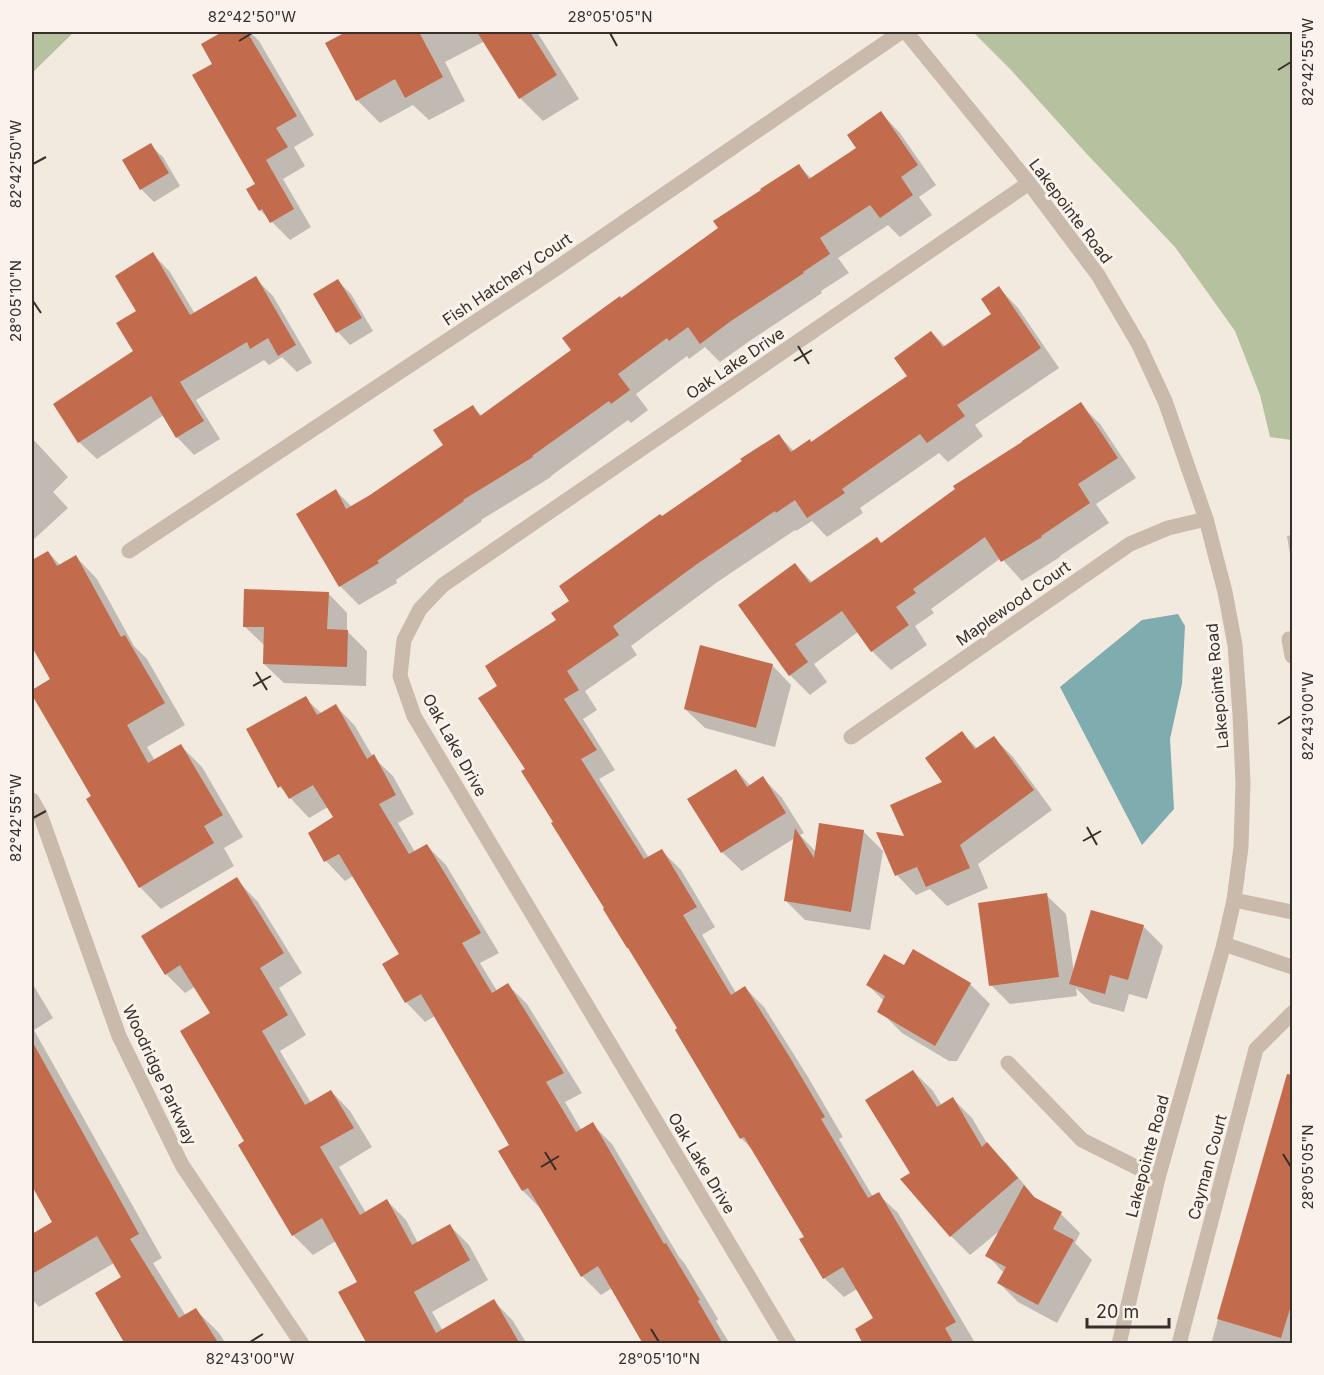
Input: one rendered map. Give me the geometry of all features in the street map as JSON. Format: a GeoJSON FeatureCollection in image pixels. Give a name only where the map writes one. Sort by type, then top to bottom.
{"type":"FeatureCollection","features":[{"type":"Feature","properties":{"kind":"street","name":"Fish Hatchery Court"},"geometry":{"type":"LineString","coordinates":[[129,551],[554,270],[901,32]]}},
{"type":"Feature","properties":{"kind":"street","name":"Lakepointe Road"},"geometry":{"type":"LineString","coordinates":[[906,32],[1029,183],[1098,275],[1139,345],[1165,401],[1206,519],[1225,592],[1234,645],[1243,783],[1241,848],[1234,900],[1224,945],[1158,1178],[1119,1344]]}},
{"type":"Feature","properties":{"kind":"street","name":"Oak Lake Drive"},"geometry":{"type":"LineString","coordinates":[[789,1344],[414,716],[400,676],[404,640],[420,609],[443,585],[1029,183]]}},
{"type":"Feature","properties":{"kind":"street","name":"Maplewood Court"},"geometry":{"type":"LineString","coordinates":[[851,737],[1130,544],[1168,528],[1206,519]]}},
{"type":"Feature","properties":{"kind":"street"},"geometry":{"type":"LineString","coordinates":[[1289,639],[1293,656]]}},
{"type":"Feature","properties":{"kind":"street","name":"Woodridge Parkway"},"geometry":{"type":"LineString","coordinates":[[32,800],[40,814],[119,1036],[182,1165],[302,1344]]}},
{"type":"Feature","properties":{"kind":"street"},"geometry":{"type":"LineString","coordinates":[[1234,900],[1293,912]]}},
{"type":"Feature","properties":{"kind":"street"},"geometry":{"type":"LineString","coordinates":[[1224,945],[1293,967]]}},
{"type":"Feature","properties":{"kind":"street","name":"Cayman Court"},"geometry":{"type":"LineString","coordinates":[[1179,1344],[1256,1049],[1293,1014]]}},
{"type":"Feature","properties":{"kind":"street"},"geometry":{"type":"LineString","coordinates":[[1008,1063],[1082,1140],[1158,1178]]}},
{"type":"Feature","properties":{"kind":"green space"},"geometry":{"type":"Polygon","coordinates":[[[32,32],[74,32],[32,73],[32,32]]]}},
{"type":"Feature","properties":{"kind":"green space"},"geometry":{"type":"Polygon","coordinates":[[[973,32],[1292,32],[1292,440],[1270,437],[1260,395],[1235,331],[1175,247],[973,32]]]}},
{"type":"Feature","properties":{"kind":"water"},"geometry":{"type":"Polygon","coordinates":[[[1178,614],[1185,626],[1182,684],[1170,739],[1174,809],[1142,845],[1060,687],[1142,620],[1178,614]]]}},
{"type":"Feature","properties":{"kind":"building"},"geometry":{"type":"Polygon","coordinates":[[[222,32],[247,32],[297,116],[276,128],[288,147],[266,160],[294,209],[270,223],[262,209],[259,211],[246,189],[255,184],[192,75],[212,64],[201,44],[222,32]]]}},
{"type":"Feature","properties":{"kind":"building"},"geometry":{"type":"Polygon","coordinates":[[[346,32],[419,32],[443,77],[405,98],[395,79],[356,101],[325,43],[346,32]]]}},
{"type":"Feature","properties":{"kind":"building"},"geometry":{"type":"Polygon","coordinates":[[[477,32],[530,32],[557,75],[519,99],[477,32]]]}},
{"type":"Feature","properties":{"kind":"building"},"geometry":{"type":"Polygon","coordinates":[[[881,111],[918,165],[901,177],[913,195],[880,218],[870,205],[820,238],[830,254],[700,344],[688,327],[669,341],[667,338],[618,374],[630,390],[611,404],[609,401],[533,457],[463,500],[377,561],[379,563],[339,587],[296,514],[336,489],[346,509],[443,445],[433,430],[473,405],[480,416],[571,350],[562,338],[718,228],[713,221],[799,164],[809,179],[856,148],[847,135],[881,111]]]}},
{"type":"Feature","properties":{"kind":"building"},"geometry":{"type":"Polygon","coordinates":[[[151,143],[169,173],[140,190],[122,160],[151,143]]]}},
{"type":"Feature","properties":{"kind":"building"},"geometry":{"type":"Polygon","coordinates":[[[153,252],[190,315],[256,276],[296,345],[278,356],[268,338],[250,349],[247,342],[180,382],[204,421],[176,438],[151,396],[78,443],[53,404],[133,351],[116,323],[136,311],[115,276],[153,252]]]}},
{"type":"Feature","properties":{"kind":"building"},"geometry":{"type":"Polygon","coordinates":[[[338,279],[362,318],[336,333],[313,294],[338,279]]]}},
{"type":"Feature","properties":{"kind":"building"},"geometry":{"type":"Polygon","coordinates":[[[999,286],[1041,348],[957,405],[965,416],[927,443],[920,434],[842,489],[845,493],[807,518],[795,500],[776,513],[775,511],[697,564],[613,626],[619,635],[567,671],[579,690],[564,699],[597,750],[581,759],[644,859],[662,849],[697,907],[683,915],[731,995],[745,986],[825,1117],[821,1119],[868,1198],[879,1192],[956,1322],[945,1328],[954,1344],[863,1344],[855,1329],[873,1318],[843,1267],[823,1279],[799,1239],[804,1237],[744,1137],[740,1139],[675,1030],[677,1028],[551,823],[553,822],[521,771],[525,769],[478,698],[497,686],[485,666],[556,620],[551,613],[569,601],[559,586],[660,514],[662,516],[742,461],[740,459],[779,434],[791,452],[810,439],[811,442],[907,376],[894,358],[931,331],[943,347],[991,314],[981,299],[999,286]]]}},
{"type":"Feature","properties":{"kind":"building"},"geometry":{"type":"Polygon","coordinates":[[[1081,402],[1118,458],[1078,484],[1090,503],[1042,537],[1001,562],[985,537],[913,589],[916,593],[896,607],[909,625],[871,652],[842,611],[795,644],[808,662],[789,676],[738,605],[795,563],[810,583],[877,537],[881,543],[955,489],[953,486],[1081,402]]]}},
{"type":"Feature","properties":{"kind":"building"},"geometry":{"type":"Polygon","coordinates":[[[48,551],[57,566],[76,555],[121,637],[125,635],[165,703],[127,725],[148,763],[181,744],[223,815],[204,826],[214,843],[139,888],[86,799],[91,796],[32,695],[32,690],[50,679],[32,647],[32,560],[48,551]]]}},
{"type":"Feature","properties":{"kind":"building"},"geometry":{"type":"Polygon","coordinates":[[[244,589],[329,592],[327,629],[348,630],[347,667],[263,664],[264,627],[243,627],[244,589]]]}},
{"type":"Feature","properties":{"kind":"building"},"geometry":{"type":"Polygon","coordinates":[[[700,645],[773,664],[756,728],[684,709],[700,645]]]}},
{"type":"Feature","properties":{"kind":"building"},"geometry":{"type":"Polygon","coordinates":[[[306,696],[317,715],[336,704],[367,759],[374,754],[396,795],[379,804],[409,854],[427,844],[481,933],[462,943],[492,993],[508,983],[564,1073],[546,1082],[576,1132],[593,1122],[664,1244],[666,1243],[700,1300],[698,1301],[723,1344],[643,1344],[598,1266],[581,1277],[528,1188],[522,1191],[498,1151],[509,1145],[421,994],[405,1003],[382,964],[399,954],[339,854],[324,862],[308,833],[333,817],[313,785],[289,799],[281,786],[278,788],[246,729],[306,696]]]}},
{"type":"Feature","properties":{"kind":"building"},"geometry":{"type":"Polygon","coordinates":[[[962,731],[975,749],[994,736],[1034,790],[960,845],[970,868],[926,887],[917,867],[895,876],[876,832],[904,836],[890,805],[942,782],[925,758],[962,731]]]}},
{"type":"Feature","properties":{"kind":"building"},"geometry":{"type":"Polygon","coordinates":[[[736,769],[747,787],[763,776],[786,813],[721,853],[687,799],[736,769]]]}},
{"type":"Feature","properties":{"kind":"building"},"geometry":{"type":"Polygon","coordinates":[[[819,823],[864,830],[851,912],[784,901],[795,828],[814,858],[819,823]]]}},
{"type":"Feature","properties":{"kind":"building"},"geometry":{"type":"Polygon","coordinates":[[[237,877],[284,953],[260,968],[288,1015],[262,1031],[305,1105],[331,1090],[354,1128],[320,1147],[360,1215],[387,1199],[412,1245],[450,1224],[470,1260],[414,1292],[436,1333],[494,1299],[520,1344],[367,1344],[338,1292],[357,1282],[322,1218],[292,1236],[238,1145],[244,1141],[180,1031],[210,1013],[180,965],[165,975],[141,936],[237,877]]]}},
{"type":"Feature","properties":{"kind":"building"},"geometry":{"type":"Polygon","coordinates":[[[1047,893],[1059,977],[989,986],[978,903],[1047,893]]]}},
{"type":"Feature","properties":{"kind":"building"},"geometry":{"type":"Polygon","coordinates":[[[1091,910],[1144,925],[1128,980],[1110,975],[1105,994],[1069,984],[1091,910]]]}},
{"type":"Feature","properties":{"kind":"building"},"geometry":{"type":"Polygon","coordinates":[[[913,949],[971,983],[935,1046],[877,1012],[885,996],[866,985],[884,954],[904,965],[913,949]]]}},
{"type":"Feature","properties":{"kind":"building"},"geometry":{"type":"Polygon","coordinates":[[[32,1041],[139,1234],[130,1239],[179,1318],[196,1308],[219,1344],[125,1344],[95,1293],[121,1277],[97,1236],[32,1274],[32,1234],[52,1222],[32,1186],[32,1041]]]}},
{"type":"Feature","properties":{"kind":"building"},"geometry":{"type":"Polygon","coordinates":[[[913,1070],[937,1107],[953,1097],[982,1147],[987,1142],[1018,1178],[950,1237],[900,1179],[910,1173],[865,1100],[913,1070]]]}},
{"type":"Feature","properties":{"kind":"building"},"geometry":{"type":"Polygon","coordinates":[[[1287,1074],[1293,1075],[1293,1299],[1281,1338],[1217,1319],[1287,1074]]]}},
{"type":"Feature","properties":{"kind":"building"},"geometry":{"type":"Polygon","coordinates":[[[1024,1185],[1034,1197],[1062,1212],[1053,1229],[1074,1240],[1038,1305],[997,1283],[1006,1267],[985,1256],[1024,1185]]]}}]}
